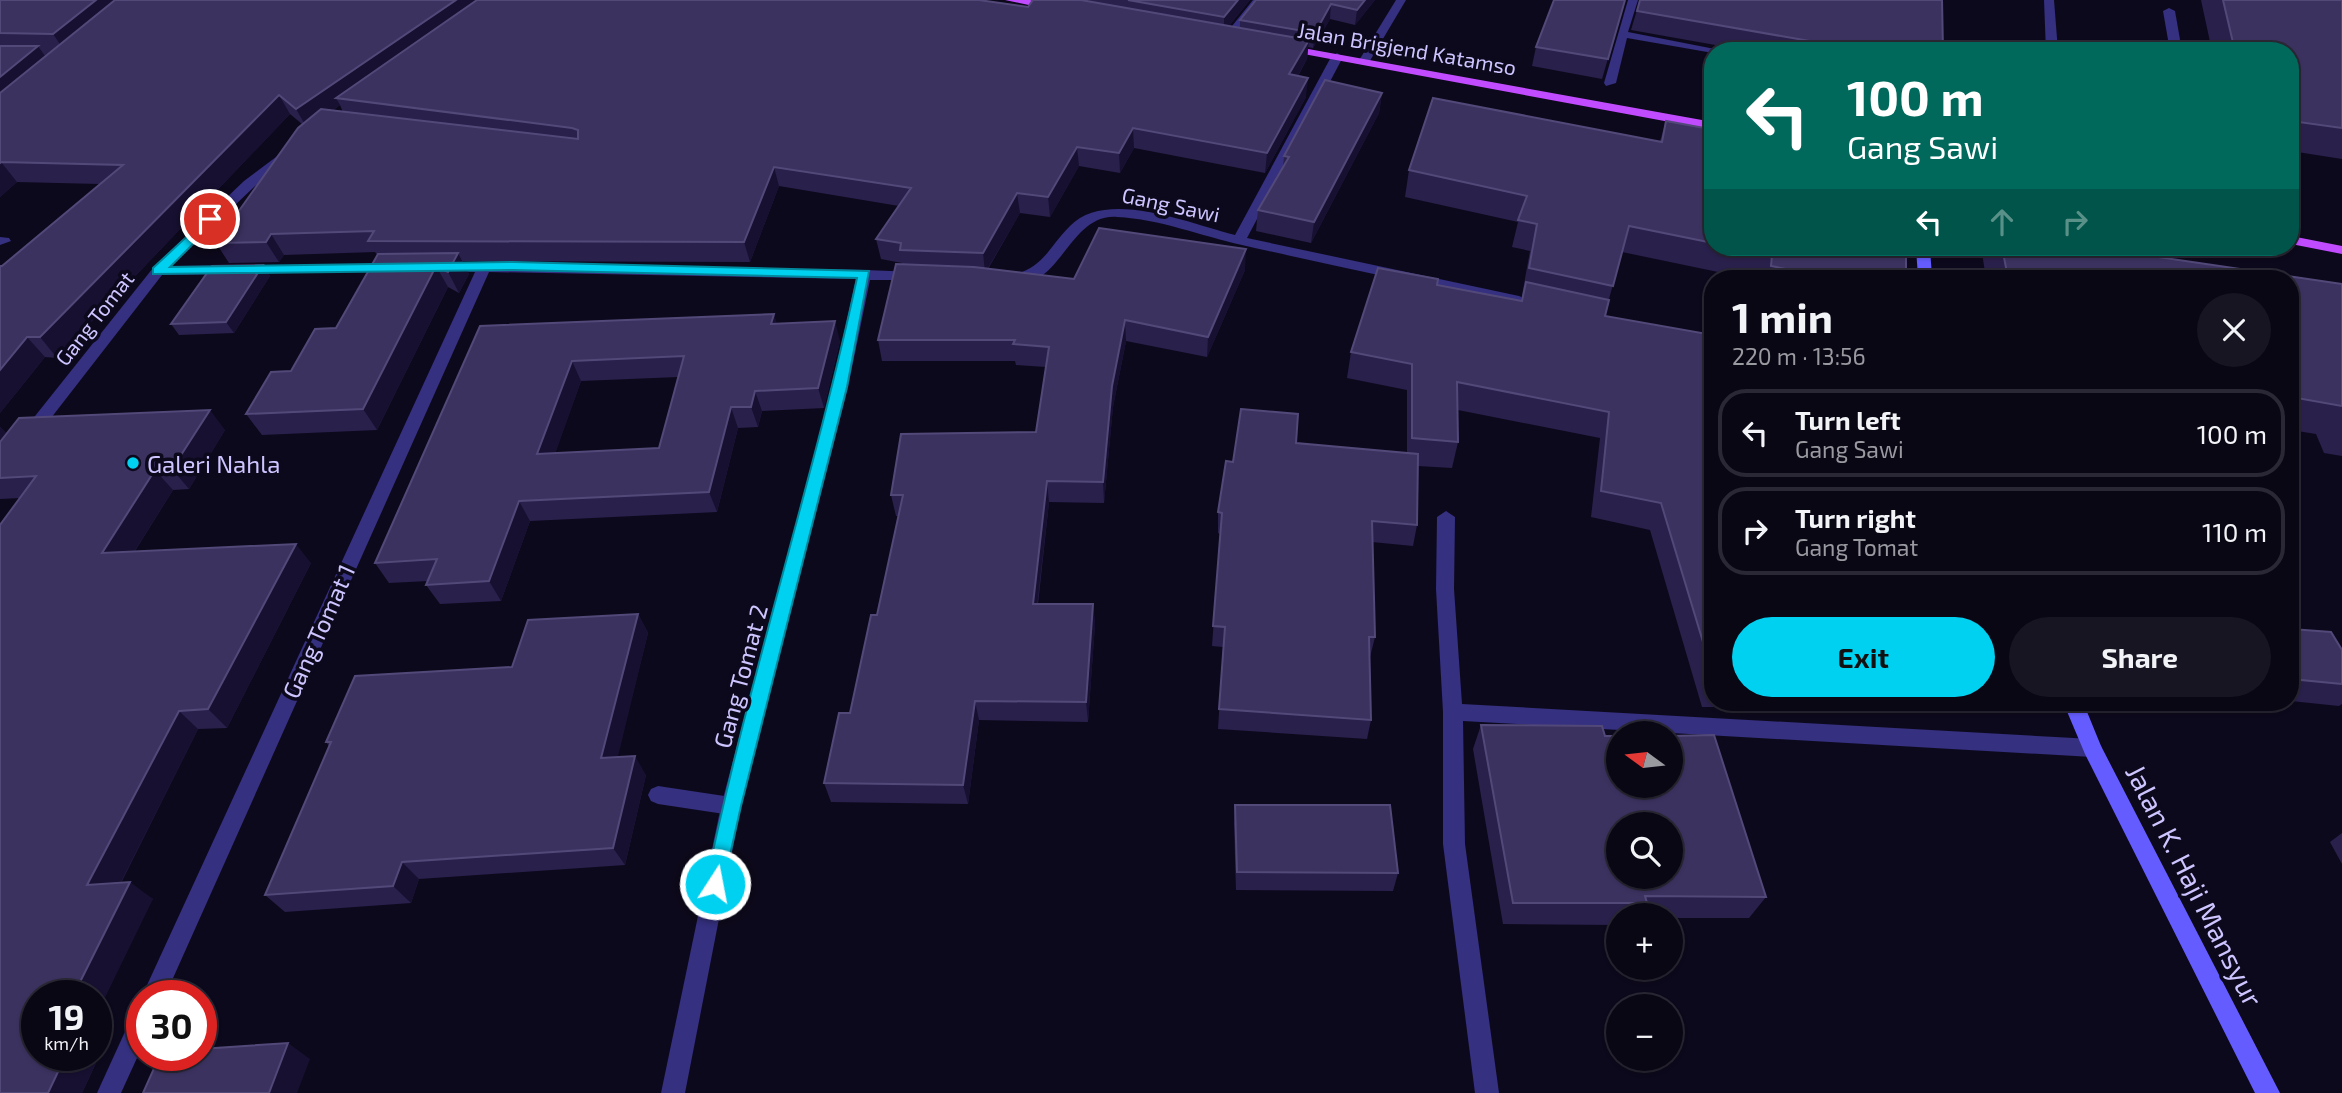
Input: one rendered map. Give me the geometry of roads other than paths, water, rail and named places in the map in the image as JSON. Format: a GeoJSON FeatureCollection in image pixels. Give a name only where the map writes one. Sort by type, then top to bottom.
{"type":"FeatureCollection","features":[{"type":"Feature","properties":{"kind":"main road"},"geometry":{"type":"LineString","coordinates":[[1010,0],[1065,9]]}},
{"type":"Feature","properties":{"kind":"main road"},"geometry":{"type":"LineString","coordinates":[[1214,36],[1242,40]]}},
{"type":"Feature","properties":{"kind":"main road","name":"Jalan Brigjend Katamso"},"geometry":{"type":"LineString","coordinates":[[1269,45],[1364,62],[1609,95],[1704,123]]}},
{"type":"Feature","properties":{"kind":"main road"},"geometry":{"type":"LineString","coordinates":[[2299,242],[2342,250]]}},
{"type":"Feature","properties":{"kind":"street"},"geometry":{"type":"LineString","coordinates":[[1228,38],[1259,0]]}},
{"type":"Feature","properties":{"kind":"street"},"geometry":{"type":"LineString","coordinates":[[1364,62],[1401,0]]}},
{"type":"Feature","properties":{"kind":"street"},"geometry":{"type":"LineString","coordinates":[[1609,95],[1622,34],[1633,0]]}},
{"type":"Feature","properties":{"kind":"street"},"geometry":{"type":"LineString","coordinates":[[2049,0],[2051,42]]}},
{"type":"Feature","properties":{"kind":"street"},"geometry":{"type":"LineString","coordinates":[[2169,11],[2174,42]]}},
{"type":"Feature","properties":{"kind":"street"},"geometry":{"type":"LineString","coordinates":[[1622,34],[1704,48]]}},
{"type":"Feature","properties":{"kind":"street","name":"Gang Sawi"},"geometry":{"type":"LineString","coordinates":[[1002,280],[1021,279],[1040,273],[1076,225],[1103,213],[1130,214],[1239,240],[1337,57]]}},
{"type":"Feature","properties":{"kind":"street","name":"Gang Tomat"},"geometry":{"type":"LineString","coordinates":[[0,472],[158,271],[249,184],[298,144]]}},
{"type":"Feature","properties":{"kind":"street"},"geometry":{"type":"LineString","coordinates":[[1239,240],[1537,305]]}},
{"type":"Feature","properties":{"kind":"street"},"geometry":{"type":"LineString","coordinates":[[430,267],[933,277]]}},
{"type":"Feature","properties":{"kind":"street","name":"Gang Tomat 1"},"geometry":{"type":"LineString","coordinates":[[160,980],[484,267]]}},
{"type":"Feature","properties":{"kind":"street"},"geometry":{"type":"LineString","coordinates":[[158,271],[402,268]]}},
{"type":"Feature","properties":{"kind":"street","name":"Gang Tomat 2"},"geometry":{"type":"LineString","coordinates":[[673,1093],[731,806],[840,387],[864,274]]}},
{"type":"Feature","properties":{"kind":"street"},"geometry":{"type":"LineString","coordinates":[[1446,517],[1445,589],[1453,712],[1454,844],[1487,1093]]}},
{"type":"Feature","properties":{"kind":"street","name":"Jalan K. Haji Mansyur"},"geometry":{"type":"LineString","coordinates":[[2077,711],[2092,748],[2268,1093]]}},
{"type":"Feature","properties":{"kind":"street"},"geometry":{"type":"LineString","coordinates":[[1453,712],[2092,748]]}},
{"type":"Feature","properties":{"kind":"street"},"geometry":{"type":"LineString","coordinates":[[658,794],[731,806]]}},
{"type":"Feature","properties":{"kind":"street"},"geometry":{"type":"LineString","coordinates":[[109,1093],[126,1055]]}},
{"type":"Feature","properties":{"kind":"place","name":"Galeri Nahla"},"geometry":{"type":"Point","coordinates":[133,463]}}]}
